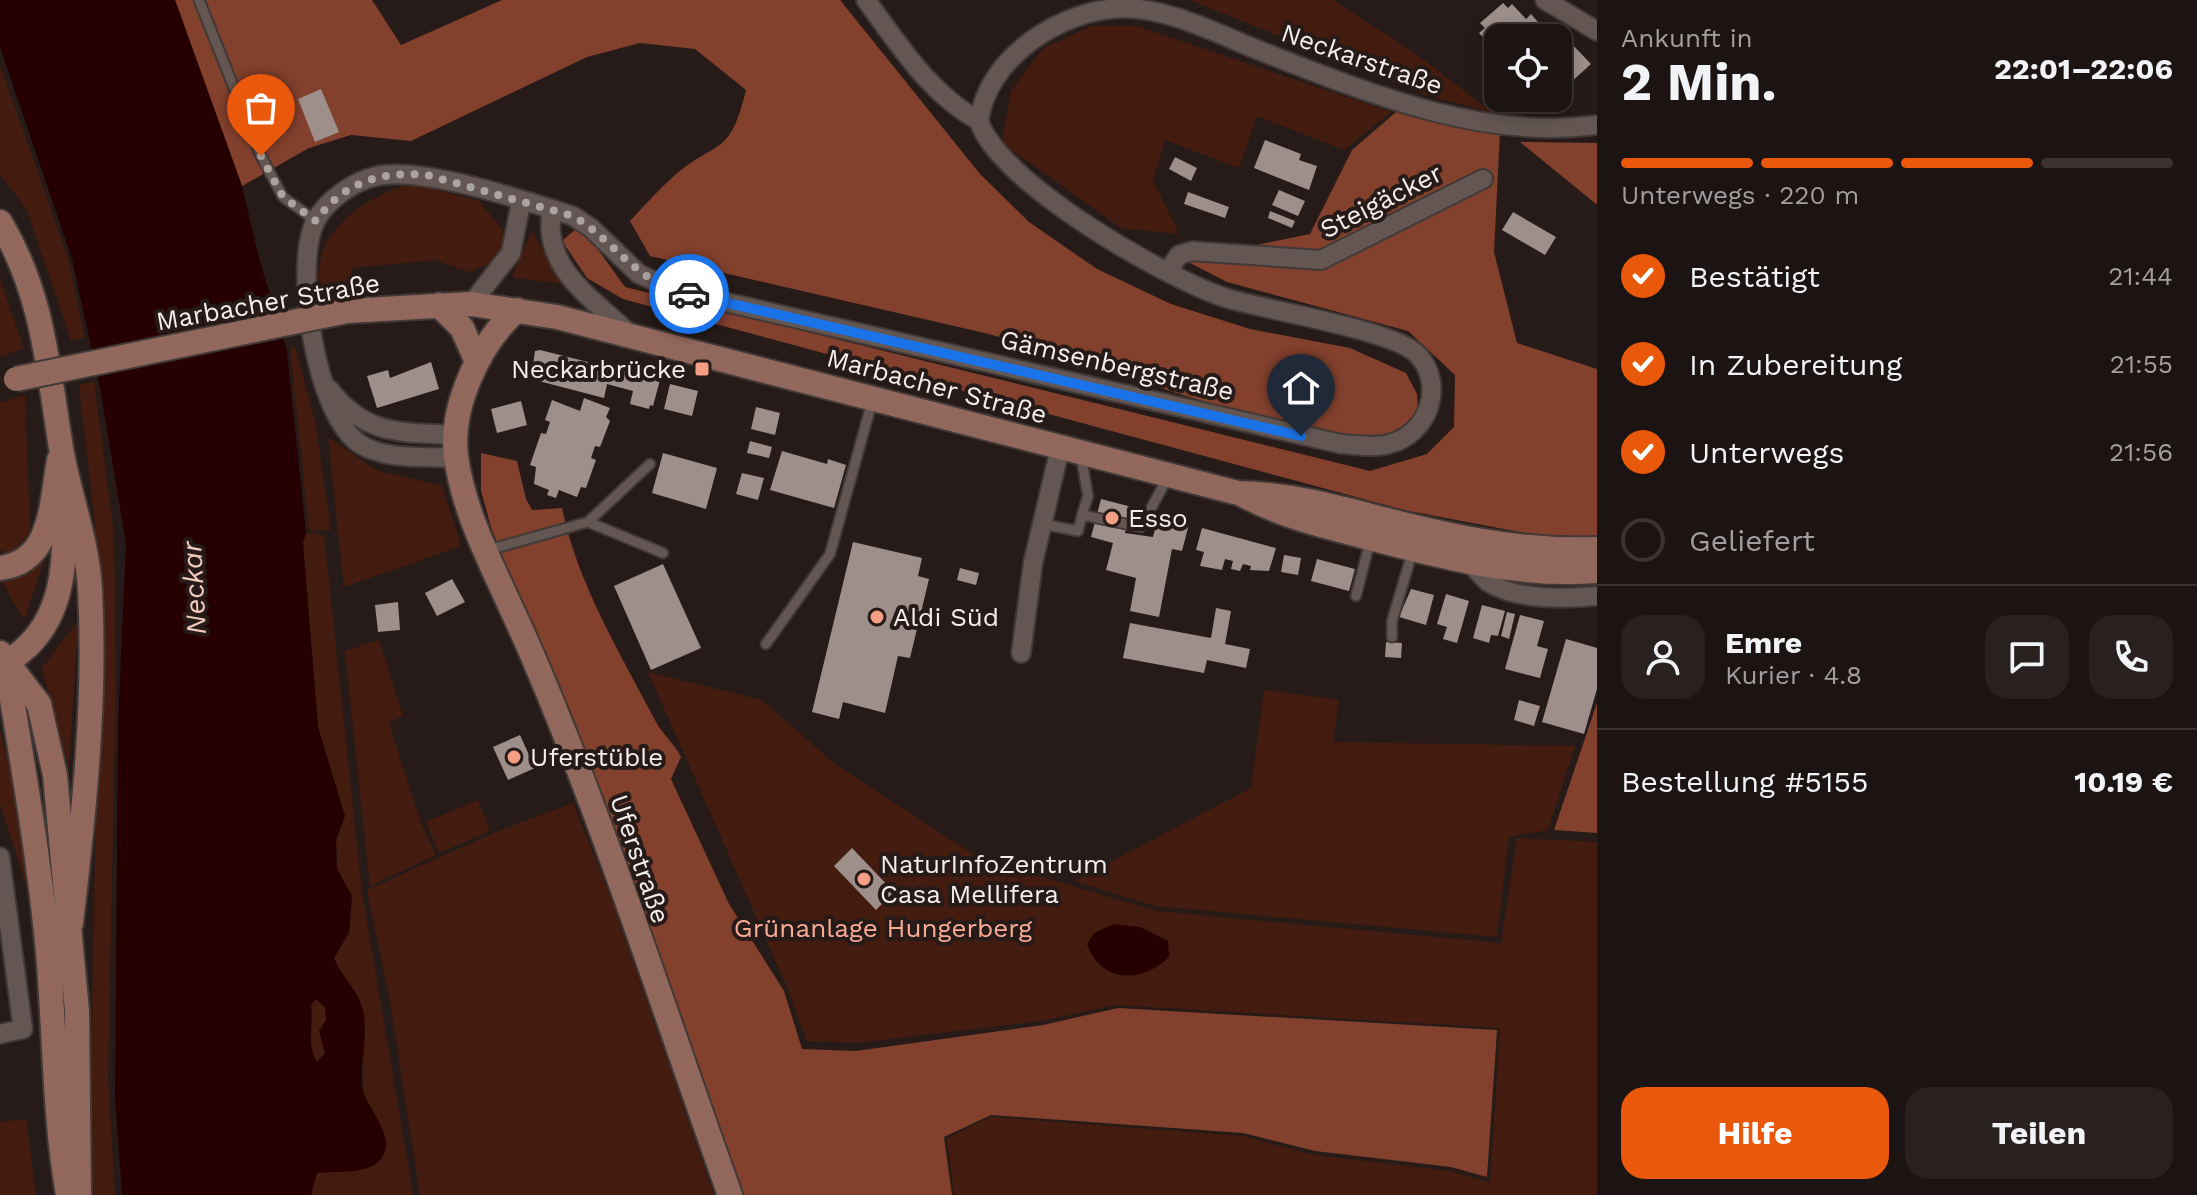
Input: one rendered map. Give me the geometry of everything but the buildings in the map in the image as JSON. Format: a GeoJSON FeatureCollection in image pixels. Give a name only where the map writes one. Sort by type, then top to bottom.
{"type":"FeatureCollection","features":[{"type":"Feature","properties":{"kind":"main road"},"geometry":{"type":"LineString","coordinates":[[0,222],[28,274],[37,304],[61,450],[91,588],[85,801],[71,923]]}},
{"type":"Feature","properties":{"kind":"main road","name":"Marbacher Straße"},"geometry":{"type":"LineString","coordinates":[[0,382],[347,311],[471,304],[517,310],[630,334],[1238,493],[1279,494],[1311,519],[1439,533],[1527,547],[1597,549]]}},
{"type":"Feature","properties":{"kind":"main road"},"geometry":{"type":"LineString","coordinates":[[439,305],[462,328],[477,362]]}},
{"type":"Feature","properties":{"kind":"main road"},"geometry":{"type":"LineString","coordinates":[[456,446],[477,362],[502,324],[517,310]]}},
{"type":"Feature","properties":{"kind":"main road","name":"Uferstraße"},"geometry":{"type":"LineString","coordinates":[[456,446],[485,551],[536,663],[580,773],[730,1195]]}},
{"type":"Feature","properties":{"kind":"main road"},"geometry":{"type":"LineString","coordinates":[[0,568],[30,558],[42,546],[61,450]]}},
{"type":"Feature","properties":{"kind":"main road"},"geometry":{"type":"LineString","coordinates":[[2,661],[40,631],[51,614],[60,586],[65,549],[61,450]]}},
{"type":"Feature","properties":{"kind":"main road","name":"Marbacher Straße"},"geometry":{"type":"LineString","coordinates":[[1373,528],[1413,550],[1470,563],[1532,572],[1597,571]]}},
{"type":"Feature","properties":{"kind":"main road"},"geometry":{"type":"LineString","coordinates":[[2,661],[23,679],[39,704],[50,741],[71,923],[79,1069],[79,1195]]}},
{"type":"Feature","properties":{"kind":"main road"},"geometry":{"type":"LineString","coordinates":[[2,661],[33,823],[48,954],[62,1161],[68,1195]]}},
{"type":"Feature","properties":{"kind":"street","name":"Gämsenbergstraße"},"geometry":{"type":"LineString","coordinates":[[456,446],[383,453],[360,444],[333,413],[306,295],[306,258],[316,221],[341,193],[364,181],[391,174],[427,175],[552,209],[586,224],[639,274],[677,291],[1301,436],[1341,444],[1389,445],[1405,438],[1431,407],[1433,389],[1429,371],[1416,353],[1399,342],[1224,297],[1167,272],[1106,237],[1016,172],[984,137],[979,121],[952,106],[931,87],[866,0]]}},
{"type":"Feature","properties":{"kind":"street"},"geometry":{"type":"LineString","coordinates":[[1545,0],[1597,31]]}},
{"type":"Feature","properties":{"kind":"street","name":"Neckarstraße"},"geometry":{"type":"LineString","coordinates":[[979,121],[988,86],[1036,37],[1062,22],[1085,14],[1126,8],[1182,20],[1320,75],[1447,116],[1536,127],[1597,125]]}},
{"type":"Feature","properties":{"kind":"street","name":"Steigäcker"},"geometry":{"type":"LineString","coordinates":[[1167,272],[1179,255],[1192,251],[1321,260],[1483,179]]}},
{"type":"Feature","properties":{"kind":"street"},"geometry":{"type":"LineString","coordinates":[[471,304],[511,253],[521,202]]}},
{"type":"Feature","properties":{"kind":"street"},"geometry":{"type":"LineString","coordinates":[[552,209],[550,243],[559,264],[572,282],[630,334]]}},
{"type":"Feature","properties":{"kind":"street","name":"Marbacher Straße"},"geometry":{"type":"LineString","coordinates":[[1021,653],[1042,524],[1070,450]]}},
{"type":"Feature","properties":{"kind":"street"},"geometry":{"type":"LineString","coordinates":[[1470,563],[1489,582],[1509,590],[1547,597],[1597,596]]}},
{"type":"Feature","properties":{"kind":"street"},"geometry":{"type":"LineString","coordinates":[[0,857],[23,1029],[0,1034]]}},
{"type":"Feature","properties":{"kind":"lane"},"geometry":{"type":"LineString","coordinates":[[199,0],[261,156],[283,197],[316,221]]}},
{"type":"Feature","properties":{"kind":"lane"},"geometry":{"type":"LineString","coordinates":[[766,644],[830,554],[873,398]]}},
{"type":"Feature","properties":{"kind":"lane"},"geometry":{"type":"LineString","coordinates":[[1042,524],[1078,531],[1088,496],[1070,450]]}},
{"type":"Feature","properties":{"kind":"lane"},"geometry":{"type":"LineString","coordinates":[[485,551],[588,522],[650,464]]}},
{"type":"Feature","properties":{"kind":"lane"},"geometry":{"type":"LineString","coordinates":[[1082,515],[1141,527],[1169,475]]}},
{"type":"Feature","properties":{"kind":"lane"},"geometry":{"type":"LineString","coordinates":[[588,522],[663,553]]}},
{"type":"Feature","properties":{"kind":"lane"},"geometry":{"type":"LineString","coordinates":[[1356,596],[1373,528]]}},
{"type":"Feature","properties":{"kind":"lane"},"geometry":{"type":"LineString","coordinates":[[1392,637],[1392,621],[1413,550]]}},
{"type":"Feature","properties":{"kind":"green space"},"geometry":{"type":"Polygon","coordinates":[[[1190,0],[1333,0],[1412,51],[1484,106],[1484,111],[1419,93],[1190,0]]]}},
{"type":"Feature","properties":{"kind":"green space"},"geometry":{"type":"Polygon","coordinates":[[[1092,26],[1137,26],[1391,112],[1344,150],[1257,116],[1239,168],[1165,140],[1153,180],[1179,234],[1121,228],[1002,143],[1011,91],[1043,48],[1092,26]]]}},
{"type":"Feature","properties":{"kind":"green space"},"geometry":{"type":"Polygon","coordinates":[[[0,65],[68,258],[85,338],[71,340],[27,210],[0,174],[0,65]]]}},
{"type":"Feature","properties":{"kind":"green space"},"geometry":{"type":"Polygon","coordinates":[[[412,183],[479,201],[503,230],[504,244],[492,263],[469,272],[435,260],[352,268],[353,288],[316,291],[324,248],[340,225],[373,199],[412,183]]]}},
{"type":"Feature","properties":{"kind":"green space"},"geometry":{"type":"Polygon","coordinates":[[[532,231],[562,284],[512,277],[532,231]]]}},
{"type":"Feature","properties":{"kind":"green space"},"geometry":{"type":"Polygon","coordinates":[[[0,280],[24,348],[2,356],[0,356],[0,280]]]}},
{"type":"Feature","properties":{"kind":"green space"},"geometry":{"type":"Polygon","coordinates":[[[295,347],[315,421],[331,530],[309,531],[290,349],[295,347]]]}},
{"type":"Feature","properties":{"kind":"green space"},"geometry":{"type":"Polygon","coordinates":[[[94,381],[114,534],[116,681],[108,1078],[115,1195],[89,1195],[98,679],[95,524],[79,385],[94,381]]]}},
{"type":"Feature","properties":{"kind":"green space"},"geometry":{"type":"Polygon","coordinates":[[[25,395],[30,532],[11,554],[0,550],[0,403],[25,395]]]}},
{"type":"Feature","properties":{"kind":"green space"},"geometry":{"type":"Polygon","coordinates":[[[328,437],[376,470],[442,486],[461,546],[344,587],[328,437]]]}},
{"type":"Feature","properties":{"kind":"green space"},"geometry":{"type":"Polygon","coordinates":[[[306,533],[324,535],[362,892],[413,1195],[311,1195],[317,1173],[362,1169],[385,1135],[363,1093],[364,1020],[359,999],[341,975],[334,958],[349,933],[352,896],[337,869],[336,840],[345,816],[318,728],[303,543],[306,533]]]}},
{"type":"Feature","properties":{"kind":"green space"},"geometry":{"type":"Polygon","coordinates":[[[44,560],[24,620],[0,578],[20,577],[44,560]]]}},
{"type":"Feature","properties":{"kind":"green space"},"geometry":{"type":"Polygon","coordinates":[[[78,621],[69,767],[42,668],[78,621]]]}},
{"type":"Feature","properties":{"kind":"green space"},"geometry":{"type":"Polygon","coordinates":[[[379,640],[403,716],[389,723],[421,823],[436,855],[370,886],[345,651],[379,640]]]}},
{"type":"Feature","properties":{"kind":"green space","name":"Grünanlage Hungerberg"},"geometry":{"type":"Polygon","coordinates":[[[648,672],[762,700],[835,764],[979,858],[1156,911],[1501,943],[1517,838],[1597,842],[1597,1195],[954,1195],[947,1138],[990,1117],[1243,1136],[1315,1155],[1450,1171],[1490,1183],[1500,1028],[1115,1005],[1042,1021],[857,1043],[807,1041],[788,989],[648,672]]]}},
{"type":"Feature","properties":{"kind":"green space"},"geometry":{"type":"Polygon","coordinates":[[[1264,690],[1339,700],[1333,742],[1575,746],[1548,830],[1509,837],[1497,937],[1155,906],[1074,881],[1251,788],[1264,690]]]}},
{"type":"Feature","properties":{"kind":"green space"},"geometry":{"type":"Polygon","coordinates":[[[0,730],[22,815],[29,894],[0,803],[0,730]]]}},
{"type":"Feature","properties":{"kind":"green space"},"geometry":{"type":"Polygon","coordinates":[[[478,800],[490,831],[439,853],[426,822],[478,800]]]}},
{"type":"Feature","properties":{"kind":"green space"},"geometry":{"type":"Polygon","coordinates":[[[573,803],[611,898],[714,1195],[420,1195],[390,1001],[367,890],[498,831],[573,803]]]}},
{"type":"Feature","properties":{"kind":"green space"},"geometry":{"type":"Polygon","coordinates":[[[315,999],[325,1007],[327,1020],[321,1028],[325,1053],[316,1062],[309,1029],[310,1011],[315,999]]]}},
{"type":"Feature","properties":{"kind":"green space"},"geometry":{"type":"Polygon","coordinates":[[[26,1119],[36,1195],[0,1195],[0,1122],[26,1119]]]}},
{"type":"Feature","properties":{"kind":"shaded area"},"geometry":{"type":"Polygon","coordinates":[[[175,0],[372,0],[401,45],[502,0],[840,0],[980,174],[1029,222],[1097,269],[1171,304],[1250,329],[1350,348],[1406,373],[1417,394],[1419,420],[1386,444],[1320,438],[989,334],[650,256],[630,221],[674,176],[727,138],[740,112],[746,90],[695,49],[640,43],[587,57],[411,141],[351,135],[309,148],[242,186],[175,0]]]}},
{"type":"Feature","properties":{"kind":"shaded area"},"geometry":{"type":"Polygon","coordinates":[[[1396,112],[1500,132],[1494,252],[1517,343],[1597,369],[1597,541],[1582,544],[1404,510],[623,299],[587,278],[562,241],[577,228],[597,248],[625,287],[1370,471],[1427,454],[1454,427],[1455,375],[1408,331],[1227,282],[1190,263],[1199,257],[1310,234],[1352,150],[1396,112]]]}},
{"type":"Feature","properties":{"kind":"shaded area"},"geometry":{"type":"Polygon","coordinates":[[[1520,142],[1597,143],[1597,204],[1596,204],[1520,142]]]}},
{"type":"Feature","properties":{"kind":"shaded area"},"geometry":{"type":"Polygon","coordinates":[[[481,453],[517,461],[526,499],[532,510],[562,508],[589,591],[656,722],[681,757],[671,779],[729,904],[784,991],[802,1049],[856,1051],[1043,1025],[1118,1008],[1497,1030],[1487,1177],[1451,1167],[1315,1151],[1243,1133],[991,1115],[944,1137],[952,1195],[741,1195],[491,527],[481,491],[481,453]]]}},
{"type":"Feature","properties":{"kind":"shaded area"},"geometry":{"type":"Polygon","coordinates":[[[1597,703],[1597,833],[1554,830],[1597,703]]]}},
{"type":"Feature","properties":{"kind":"water","name":"Neckar"},"geometry":{"type":"Polygon","coordinates":[[[0,0],[175,0],[242,186],[259,258],[287,351],[306,533],[303,543],[318,727],[345,816],[336,840],[337,869],[352,896],[349,933],[334,958],[363,1010],[363,1091],[385,1135],[386,1145],[384,1155],[371,1167],[317,1173],[311,1195],[122,1195],[115,1098],[118,723],[126,544],[100,388],[72,259],[0,47],[0,0]],[[316,999],[311,1005],[311,1041],[317,1062],[325,1053],[319,1031],[326,1020],[325,1007],[316,999]]]}},
{"type":"Feature","properties":{"kind":"water"},"geometry":{"type":"Polygon","coordinates":[[[1114,924],[1140,927],[1168,941],[1169,957],[1159,966],[1135,975],[1112,973],[1102,967],[1087,944],[1094,933],[1114,924]]]}},
{"type":"Feature","properties":{"kind":"way so far"},"geometry":{"type":"LineString","coordinates":[[261,156],[283,197],[316,221],[325,207],[341,193],[364,181],[405,173],[427,175],[573,216],[591,228],[639,274],[689,294]]}},
{"type":"Feature","properties":{"kind":"place","name":"Neckarbrücke"},"geometry":{"type":"Point","coordinates":[702,369]}},
{"type":"Feature","properties":{"kind":"place","name":"Esso"},"geometry":{"type":"Point","coordinates":[1112,518]}},
{"type":"Feature","properties":{"kind":"place","name":"Aldi Süd"},"geometry":{"type":"Point","coordinates":[877,617]}},
{"type":"Feature","properties":{"kind":"place","name":"Uferstüble"},"geometry":{"type":"Point","coordinates":[514,757]}},
{"type":"Feature","properties":{"kind":"place","name":"NaturInfoZentrum Casa Mellifera"},"geometry":{"type":"Point","coordinates":[864,879]}},
{"type":"Feature","properties":{"kind":"route"},"geometry":{"type":"LineString","coordinates":[[689,294],[924,346],[1301,436]]}}]}
